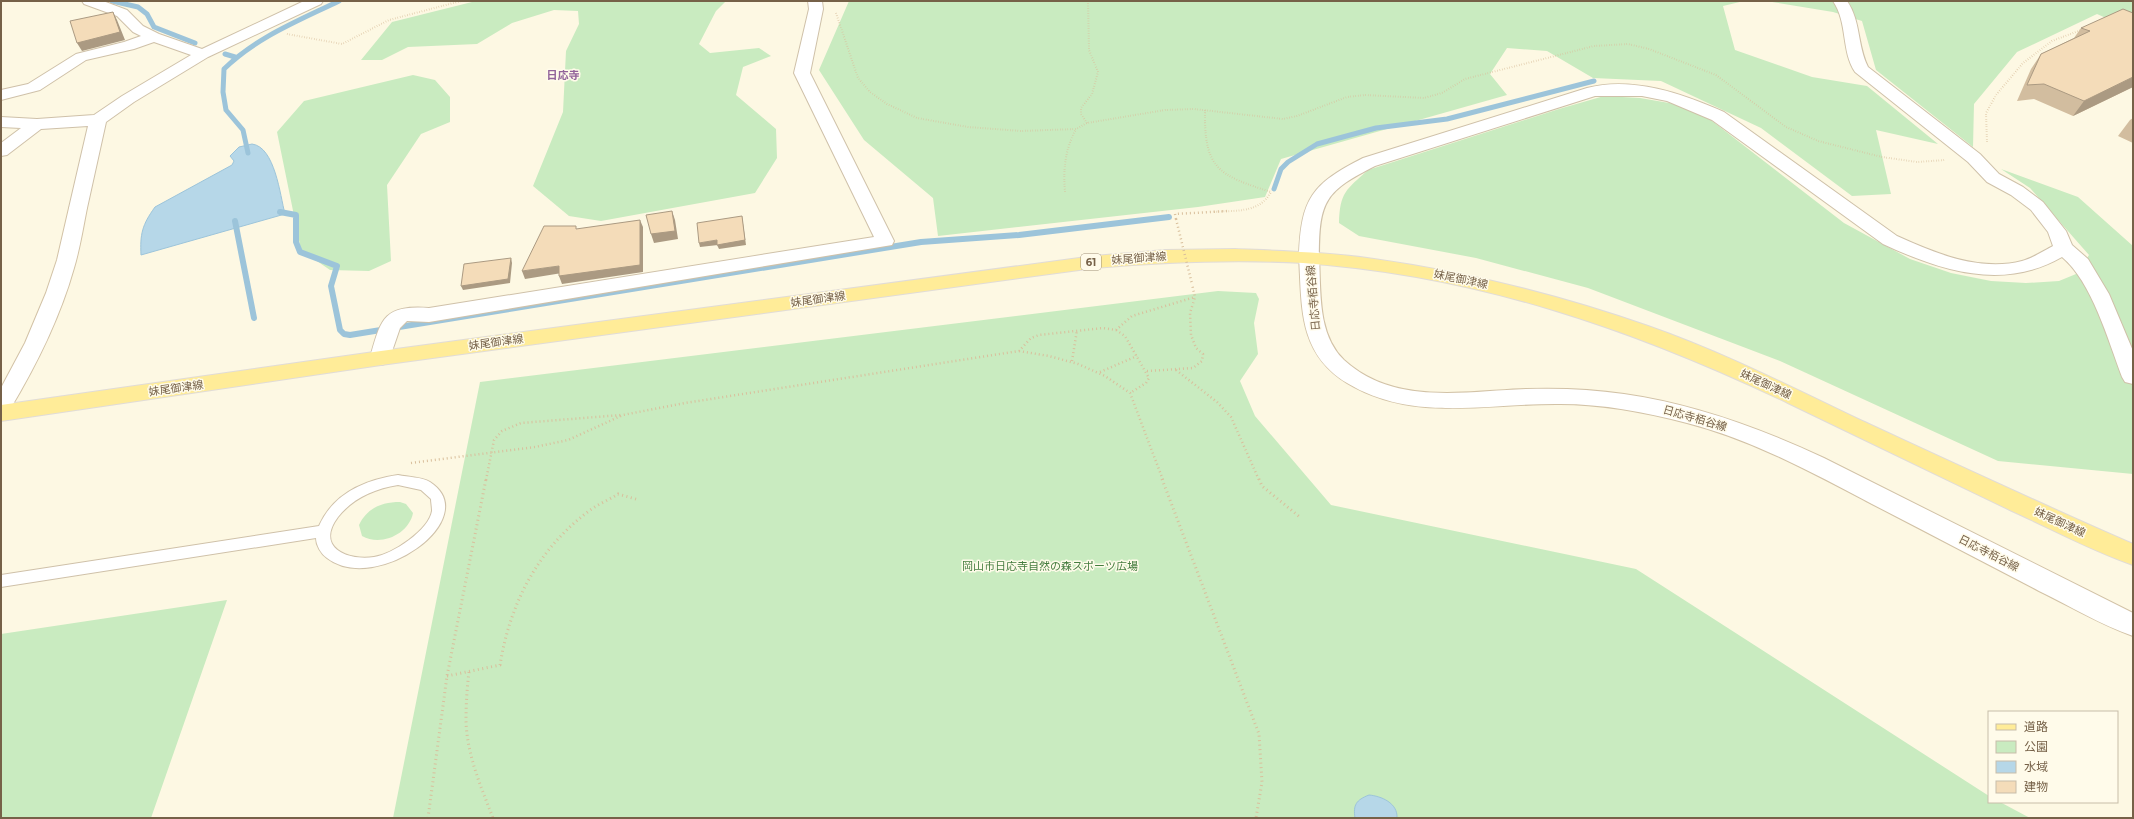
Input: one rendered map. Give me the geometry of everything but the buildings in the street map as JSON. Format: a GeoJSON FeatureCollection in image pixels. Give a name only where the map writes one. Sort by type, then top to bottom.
{"type":"FeatureCollection","features":[{"type":"Feature","properties":{"kind":"main road","name":"妹尾御津線"},"geometry":{"type":"LineString","coordinates":[[1,412],[381,358],[1108,260],[1195,255],[1309,256],[1363,262],[1468,280],[1556,303],[1644,332],[1756,379],[2133,555]]}},
{"type":"Feature","properties":{"kind":"street"},"geometry":{"type":"LineString","coordinates":[[89,1],[122,13],[138,29],[154,37],[203,54]]}},
{"type":"Feature","properties":{"kind":"street"},"geometry":{"type":"LineString","coordinates":[[1,122],[36,124],[98,120],[128,99],[203,54],[316,1]]}},
{"type":"Feature","properties":{"kind":"street"},"geometry":{"type":"LineString","coordinates":[[381,358],[389,329],[398,316],[412,313],[429,315],[885,241],[802,73],[816,9],[815,1]]}},
{"type":"Feature","properties":{"kind":"street"},"geometry":{"type":"LineString","coordinates":[[1840,1],[1849,15],[1856,62],[1861,69],[1974,158],[1993,178],[2017,191],[2037,206],[2057,231],[2063,248],[2081,263],[2099,294],[2133,377]]}},
{"type":"Feature","properties":{"kind":"street"},"geometry":{"type":"LineString","coordinates":[[1,95],[34,87],[82,57],[129,46],[154,37]]}},
{"type":"Feature","properties":{"kind":"street","name":"日応寺栢谷線"},"geometry":{"type":"LineString","coordinates":[[2063,248],[2026,267],[1992,270],[1949,263],[1914,252],[1890,240],[1718,116],[1692,103],[1640,89],[1593,91],[1370,162],[1339,177],[1324,191],[1312,209],[1309,230],[1309,256],[1314,332],[1321,346],[1331,360],[1350,375],[1368,385],[1396,396],[1433,401],[1526,396],[1596,398],[1659,407],[1720,423],[1774,445],[1836,474],[2133,625]]}},
{"type":"Feature","properties":{"kind":"street"},"geometry":{"type":"LineString","coordinates":[[1,406],[22,372],[62,275],[98,120]]}},
{"type":"Feature","properties":{"kind":"street"},"geometry":{"type":"LineString","coordinates":[[1,152],[36,124]]}},
{"type":"Feature","properties":{"kind":"lane"},"geometry":{"type":"LineString","coordinates":[[398,480],[415,481],[429,486],[438,496],[439,509],[435,522],[426,535],[412,547],[375,562],[356,564],[341,561],[329,554],[323,543],[323,531],[329,517],[342,503],[359,491],[378,484],[398,480]]}},
{"type":"Feature","properties":{"kind":"lane"},"geometry":{"type":"LineString","coordinates":[[1,581],[323,531]]}},
{"type":"Feature","properties":{"kind":"path"},"geometry":{"type":"LineString","coordinates":[[281,32],[298,38],[342,44],[389,20],[462,1]]}},
{"type":"Feature","properties":{"kind":"path"},"geometry":{"type":"LineString","coordinates":[[1087,123],[1081,114],[1081,108],[1092,94],[1098,72],[1089,50],[1088,1]]}},
{"type":"Feature","properties":{"kind":"path"},"geometry":{"type":"LineString","coordinates":[[834,10],[858,78],[870,92],[887,104],[917,118],[968,128],[1021,130],[1076,129],[1067,145],[1064,178],[1065,192]]}},
{"type":"Feature","properties":{"kind":"path"},"geometry":{"type":"LineString","coordinates":[[1974,158],[1987,157],[1986,113],[1996,95],[2023,64],[2052,41],[2082,30]]}},
{"type":"Feature","properties":{"kind":"path"},"geometry":{"type":"LineString","coordinates":[[1147,372],[1193,368],[1202,362],[1203,354],[1196,348],[1191,335],[1190,313],[1195,297],[1175,214],[1253,209],[1266,201],[1271,192],[1228,177],[1218,170],[1210,159],[1204,132],[1205,110]]}},
{"type":"Feature","properties":{"kind":"path"},"geometry":{"type":"LineString","coordinates":[[1116,330],[1132,316],[1195,297]]}},
{"type":"Feature","properties":{"kind":"path"},"geometry":{"type":"LineString","coordinates":[[1019,350],[1031,338],[1039,335],[1103,328],[1116,330],[1125,336],[1147,372],[1149,378],[1146,383],[1130,393]]}},
{"type":"Feature","properties":{"kind":"path"},"geometry":{"type":"LineString","coordinates":[[1072,361],[1077,330]]}},
{"type":"Feature","properties":{"kind":"path"},"geometry":{"type":"LineString","coordinates":[[428,818],[447,676],[494,440],[502,431],[521,423],[623,415],[685,403],[1019,350],[1049,354],[1072,361],[1100,372],[1130,393],[1259,734],[1262,782],[1256,818]]}},
{"type":"Feature","properties":{"kind":"path"},"geometry":{"type":"LineString","coordinates":[[1100,372],[1137,356]]}},
{"type":"Feature","properties":{"kind":"path"},"geometry":{"type":"LineString","coordinates":[[1176,370],[1217,402],[1231,417],[1262,486],[1301,518]]}},
{"type":"Feature","properties":{"kind":"path"},"geometry":{"type":"LineString","coordinates":[[410,463],[568,440],[623,415]]}},
{"type":"Feature","properties":{"kind":"path"},"geometry":{"type":"LineString","coordinates":[[447,676],[500,665],[507,629],[516,603],[530,577],[564,535],[590,511],[618,494],[639,500]]}},
{"type":"Feature","properties":{"kind":"path"},"geometry":{"type":"LineString","coordinates":[[469,672],[466,709],[468,740],[477,778],[493,818]]}},
{"type":"Feature","properties":{"kind":"green space"},"geometry":{"type":"Polygon","coordinates":[[[476,1],[726,1],[716,11],[699,44],[710,53],[759,48],[771,56],[743,67],[736,95],[776,129],[777,158],[755,193],[601,221],[569,216],[533,186],[563,112],[566,51],[579,24],[578,11],[554,10],[512,23],[477,44],[408,47],[382,60],[361,60],[392,22],[476,1]]]}},
{"type":"Feature","properties":{"kind":"green space"},"geometry":{"type":"Polygon","coordinates":[[[849,1],[1744,1],[1723,6],[1735,50],[1812,77],[1867,86],[1938,144],[1876,130],[1891,194],[1852,196],[1761,128],[1661,81],[1593,78],[1547,51],[1507,48],[1490,74],[1507,95],[1281,159],[1265,197],[1198,207],[938,236],[933,198],[864,140],[819,70],[849,1]]]}},
{"type":"Feature","properties":{"kind":"green space"},"geometry":{"type":"Polygon","coordinates":[[[1766,1],[2133,1],[2133,30],[2097,14],[2017,52],[1974,104],[1973,147],[1876,70],[1862,21],[1833,12],[1766,1]]]}},
{"type":"Feature","properties":{"kind":"green space"},"geometry":{"type":"Polygon","coordinates":[[[413,75],[435,80],[450,97],[450,122],[421,134],[387,185],[391,261],[369,271],[330,270],[301,250],[277,132],[304,101],[413,75]]]}},
{"type":"Feature","properties":{"kind":"green space"},"geometry":{"type":"Polygon","coordinates":[[[1604,96],[1640,98],[1675,104],[1707,117],[1844,223],[1910,259],[1951,273],[1991,281],[2026,283],[2059,281],[2076,274],[2089,255],[2030,188],[2001,169],[2078,197],[2133,246],[2133,474],[1998,461],[1780,361],[1588,288],[1476,258],[1359,236],[1339,223],[1341,204],[1346,192],[1354,182],[1368,170],[1604,96]]]}},
{"type":"Feature","properties":{"kind":"green space","name":"岡山市日応寺自然の森スポーツ広場"},"geometry":{"type":"Polygon","coordinates":[[[1218,291],[1256,293],[1259,299],[1254,323],[1258,354],[1240,381],[1255,416],[1331,505],[1636,569],[1988,795],[1988,803],[2002,803],[2030,818],[393,818],[480,382],[1218,291]]]}},
{"type":"Feature","properties":{"kind":"green space"},"geometry":{"type":"Polygon","coordinates":[[[400,502],[406,504],[413,513],[406,527],[393,536],[385,539],[369,539],[362,536],[359,525],[366,514],[381,505],[400,502]]]}},
{"type":"Feature","properties":{"kind":"green space"},"geometry":{"type":"Polygon","coordinates":[[[227,600],[151,818],[1,818],[1,634],[227,600]]]}},
{"type":"Feature","properties":{"kind":"water"},"geometry":{"type":"Polygon","coordinates":[[[252,144],[260,147],[271,162],[285,214],[141,255],[143,230],[147,219],[155,207],[232,165],[234,161],[230,156],[239,147],[252,144]]]}},
{"type":"Feature","properties":{"kind":"water"},"geometry":{"type":"Polygon","coordinates":[[[1369,795],[1379,797],[1392,804],[1397,813],[1397,818],[1355,818],[1356,804],[1358,801],[1369,795]]]}},
{"type":"Feature","properties":{"kind":"waterway"},"geometry":{"type":"LineString","coordinates":[[112,1],[138,7],[147,14],[154,27],[195,43]]}},
{"type":"Feature","properties":{"kind":"waterway"},"geometry":{"type":"LineString","coordinates":[[248,153],[243,130],[226,110],[223,92],[224,69],[250,48],[278,30],[339,1]]}},
{"type":"Feature","properties":{"kind":"waterway"},"geometry":{"type":"LineString","coordinates":[[225,54],[235,57]]}},
{"type":"Feature","properties":{"kind":"waterway"},"geometry":{"type":"LineString","coordinates":[[1274,189],[1281,169],[1288,162],[1317,144],[1376,128],[1447,119],[1594,81]]}},
{"type":"Feature","properties":{"kind":"waterway"},"geometry":{"type":"LineString","coordinates":[[280,212],[296,215],[296,242],[300,252],[337,266],[331,286],[340,330],[344,334],[350,335],[921,242],[1019,235],[1169,217]]}},
{"type":"Feature","properties":{"kind":"waterway"},"geometry":{"type":"LineString","coordinates":[[235,221],[254,318]]}},
{"type":"Feature","properties":{"kind":"district","name":"日応寺"},"geometry":{"type":"Point","coordinates":[563,75]}}]}
